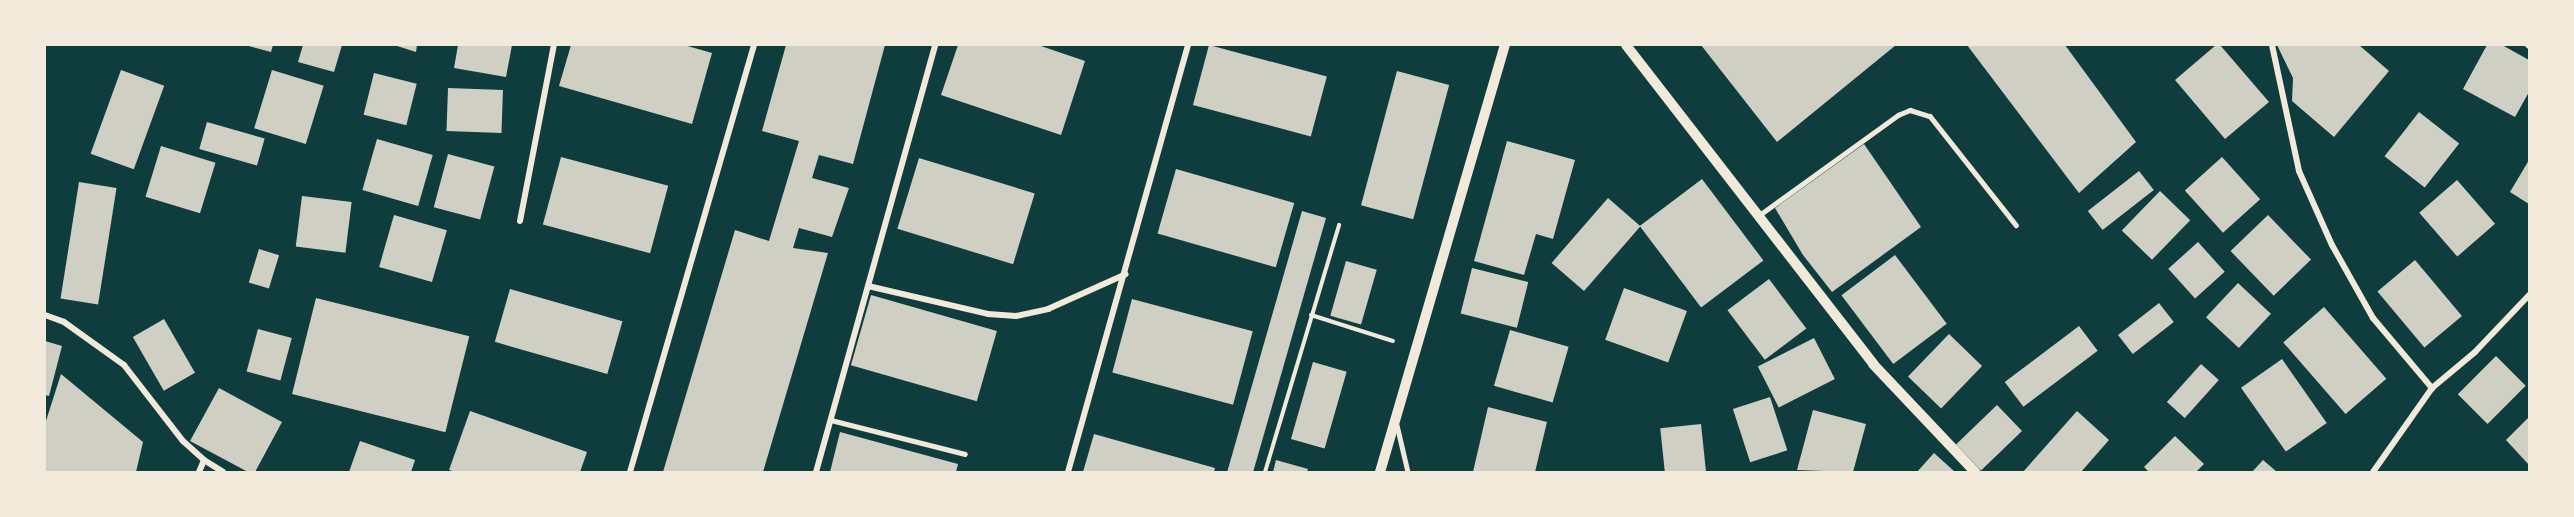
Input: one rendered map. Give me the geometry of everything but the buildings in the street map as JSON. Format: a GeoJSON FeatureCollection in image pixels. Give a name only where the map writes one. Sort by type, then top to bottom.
{"type":"FeatureCollection","features":[{"type":"Feature","properties":{"kind":"street"},"geometry":{"type":"LineString","coordinates":[[520,221],[554,45]]}},
{"type":"Feature","properties":{"kind":"street"},"geometry":{"type":"LineString","coordinates":[[630,472],[754,45]]}},
{"type":"Feature","properties":{"kind":"street"},"geometry":{"type":"LineString","coordinates":[[816,472],[935,45]]}},
{"type":"Feature","properties":{"kind":"street"},"geometry":{"type":"LineString","coordinates":[[1068,472],[1126,274],[1188,45]]}},
{"type":"Feature","properties":{"kind":"street"},"geometry":{"type":"LineString","coordinates":[[1380,472],[1505,45]]}},
{"type":"Feature","properties":{"kind":"street"},"geometry":{"type":"LineString","coordinates":[[1626,45],[1873,364],[1975,472]]}},
{"type":"Feature","properties":{"kind":"street"},"geometry":{"type":"LineString","coordinates":[[2272,45],[2299,171],[2332,245],[2373,318],[2432,388]]}},
{"type":"Feature","properties":{"kind":"street"},"geometry":{"type":"LineString","coordinates":[[868,286],[988,314],[1016,316],[1048,309],[1126,274]]}},
{"type":"Feature","properties":{"kind":"street"},"geometry":{"type":"LineString","coordinates":[[2373,472],[2432,388],[2475,352],[2529,295]]}},
{"type":"Feature","properties":{"kind":"street"},"geometry":{"type":"LineString","coordinates":[[45,315],[64,322],[124,365],[183,441],[204,460],[223,472]]}},
{"type":"Feature","properties":{"kind":"street"},"geometry":{"type":"LineString","coordinates":[[199,472],[204,460]]}},
{"type":"Feature","properties":{"kind":"lane"},"geometry":{"type":"LineString","coordinates":[[1758,216],[1898,115],[1910,110],[1930,116],[2016,225]]}},
{"type":"Feature","properties":{"kind":"lane"},"geometry":{"type":"LineString","coordinates":[[831,420],[965,454]]}},
{"type":"Feature","properties":{"kind":"lane"},"geometry":{"type":"LineString","coordinates":[[1396,420],[1408,472]]}},
{"type":"Feature","properties":{"kind":"path"},"geometry":{"type":"LineString","coordinates":[[1265,472],[1339,225]]}},
{"type":"Feature","properties":{"kind":"path"},"geometry":{"type":"LineString","coordinates":[[1311,315],[1417,348]]}}]}
